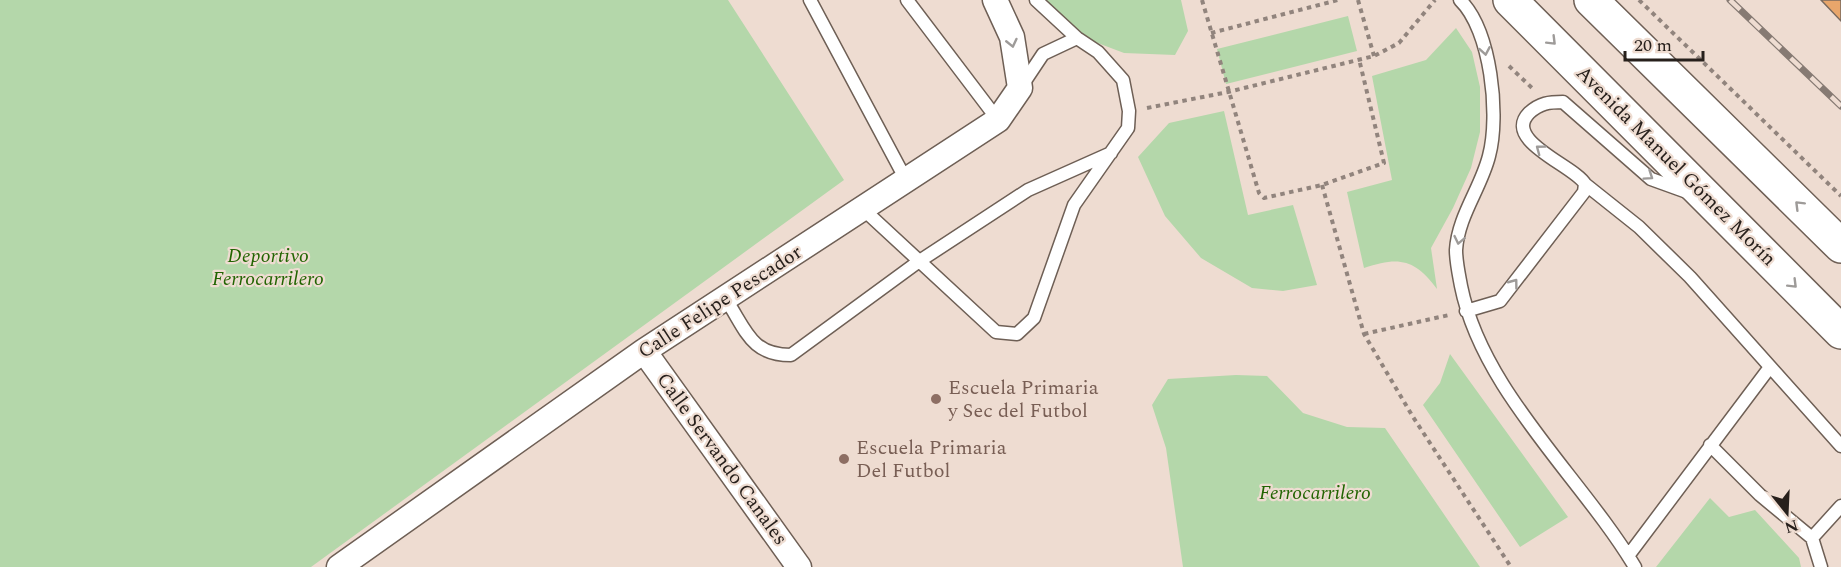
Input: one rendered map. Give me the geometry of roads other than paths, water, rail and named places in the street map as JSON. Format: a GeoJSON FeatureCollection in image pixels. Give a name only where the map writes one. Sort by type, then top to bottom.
{"type":"FeatureCollection","features":[{"type":"Feature","properties":{"kind":"main road","name":"Avenida Manuel Gómez Morín"},"geometry":{"type":"LineString","coordinates":[[1510,0],[1841,332]]}},
{"type":"Feature","properties":{"kind":"main road"},"geometry":{"type":"LineString","coordinates":[[1591,0],[1841,246]]}},
{"type":"Feature","properties":{"kind":"street"},"geometry":{"type":"LineString","coordinates":[[995,0],[1012,37],[1020,88]]}},
{"type":"Feature","properties":{"kind":"street","name":"Calle Felipe Pescador"},"geometry":{"type":"LineString","coordinates":[[339,567],[644,351],[863,209],[905,178],[998,120],[1020,88]]}},
{"type":"Feature","properties":{"kind":"street","name":"Calle Servando Canales"},"geometry":{"type":"LineString","coordinates":[[644,351],[799,567]]}},
{"type":"Feature","properties":{"kind":"lane"},"geometry":{"type":"LineString","coordinates":[[810,0],[905,178]]}},
{"type":"Feature","properties":{"kind":"lane"},"geometry":{"type":"LineString","coordinates":[[908,0],[998,120]]}},
{"type":"Feature","properties":{"kind":"lane"},"geometry":{"type":"LineString","coordinates":[[863,209],[996,332],[1017,334],[1034,318],[1074,205],[1128,128],[1129,111],[1123,80],[1098,52],[1077,38],[1036,0]]}},
{"type":"Feature","properties":{"kind":"lane"},"geometry":{"type":"LineString","coordinates":[[1460,0],[1470,10],[1483,42],[1493,104],[1489,155],[1463,220],[1456,251],[1466,311],[1479,345],[1511,395],[1631,561],[1710,445],[1770,367]]}},
{"type":"Feature","properties":{"kind":"lane"},"geometry":{"type":"LineString","coordinates":[[1020,88],[1043,54],[1077,38]]}},
{"type":"Feature","properties":{"kind":"lane"},"geometry":{"type":"LineString","coordinates":[[1710,200],[1651,179],[1563,102],[1548,102],[1537,106],[1526,117],[1524,129],[1528,141],[1580,175],[1585,184],[1638,227],[1690,277],[1841,446]]}},
{"type":"Feature","properties":{"kind":"lane"},"geometry":{"type":"LineString","coordinates":[[725,298],[758,348],[772,355],[791,355],[918,262],[1028,190],[1112,152]]}},
{"type":"Feature","properties":{"kind":"lane"},"geometry":{"type":"LineString","coordinates":[[1466,311],[1500,301],[1584,192],[1585,184]]}},
{"type":"Feature","properties":{"kind":"lane"},"geometry":{"type":"LineString","coordinates":[[1710,445],[1760,495],[1812,538],[1821,567]]}},
{"type":"Feature","properties":{"kind":"lane"},"geometry":{"type":"LineString","coordinates":[[1812,538],[1841,506]]}},
{"type":"Feature","properties":{"kind":"railway"},"geometry":{"type":"LineString","coordinates":[[1730,0],[1841,106]]}},
{"type":"Feature","properties":{"kind":"place","name":"Escuela Primaria y Sec del Futbol"},"geometry":{"type":"Point","coordinates":[936,399]}},
{"type":"Feature","properties":{"kind":"place","name":"Escuela Primaria Del Futbol"},"geometry":{"type":"Point","coordinates":[844,459]}},
{"type":"Feature","properties":{"kind":"park label","name":"Deportivo Ferrocarrilero"},"geometry":{"type":"Point","coordinates":[268,268]}},
{"type":"Feature","properties":{"kind":"park label","name":"Ferrocarrilero"},"geometry":{"type":"Point","coordinates":[1315,493]}}]}
